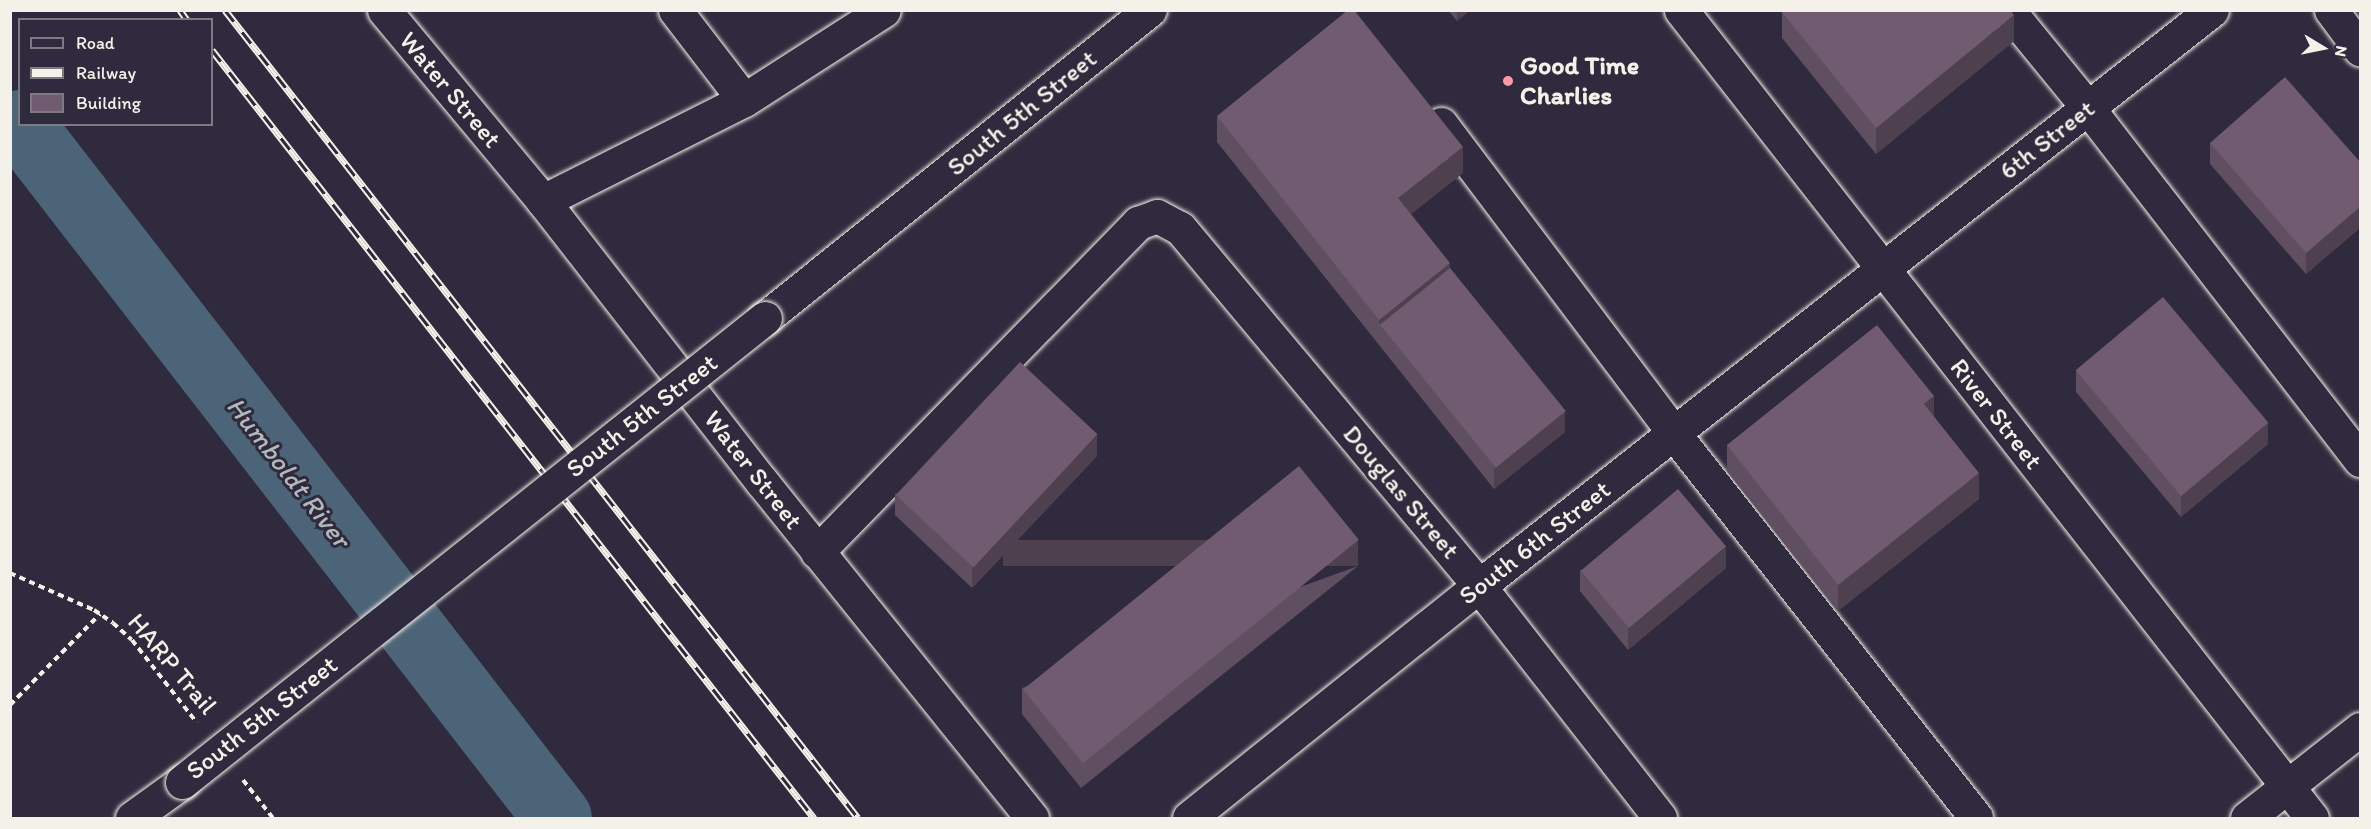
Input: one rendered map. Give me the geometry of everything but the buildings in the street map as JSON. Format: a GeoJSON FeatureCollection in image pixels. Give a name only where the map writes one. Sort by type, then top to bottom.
{"type":"FeatureCollection","features":[{"type":"Feature","properties":{"kind":"street","name":"Water Street"},"geometry":{"type":"LineString","coordinates":[[384,10],[543,201],[817,552],[1032,819]]}},
{"type":"Feature","properties":{"kind":"street"},"geometry":{"type":"LineString","coordinates":[[675,10],[744,100]]}},
{"type":"Feature","properties":{"kind":"street"},"geometry":{"type":"LineString","coordinates":[[543,201],[744,100],[884,10]]}},
{"type":"Feature","properties":{"kind":"street","name":"South 5th Street"},"geometry":{"type":"LineString","coordinates":[[132,819],[182,782],[1150,10]]}},
{"type":"Feature","properties":{"kind":"street","name":"River Street"},"geometry":{"type":"LineString","coordinates":[[1681,10],[2312,819]]}},
{"type":"Feature","properties":{"kind":"street"},"geometry":{"type":"LineString","coordinates":[[2008,10],[2088,108],[2361,460]]}},
{"type":"Feature","properties":{"kind":"street","name":"6th Street"},"geometry":{"type":"LineString","coordinates":[[1883,269],[2212,10]]}},
{"type":"Feature","properties":{"kind":"street"},"geometry":{"type":"LineString","coordinates":[[2331,10],[2361,49]]}},
{"type":"Feature","properties":{"kind":"street"},"geometry":{"type":"LineString","coordinates":[[1442,124],[1675,435],[1976,819]]}},
{"type":"Feature","properties":{"kind":"street","name":"Douglas Street"},"geometry":{"type":"LineString","coordinates":[[817,552],[1138,223],[1157,216],[1180,228],[1479,586],[1660,819]]}},
{"type":"Feature","properties":{"kind":"street","name":"South 6th Street"},"geometry":{"type":"LineString","coordinates":[[1189,819],[1479,586],[1675,435],[1883,269]]}},
{"type":"Feature","properties":{"kind":"street"},"geometry":{"type":"LineString","coordinates":[[2247,819],[2361,729]]}},
{"type":"Feature","properties":{"kind":"path","name":"HARP Trail"},"geometry":{"type":"LineString","coordinates":[[10,573],[100,614],[132,640],[198,723]]}},
{"type":"Feature","properties":{"kind":"path"},"geometry":{"type":"LineString","coordinates":[[10,705],[100,614]]}},
{"type":"Feature","properties":{"kind":"path"},"geometry":{"type":"LineString","coordinates":[[242,778],[273,819]]}},
{"type":"Feature","properties":{"kind":"waterway","name":"Humboldt River"},"geometry":{"type":"LineString","coordinates":[[22,126],[558,818]]}},
{"type":"Feature","properties":{"kind":"railway"},"geometry":{"type":"LineString","coordinates":[[180,10],[186,18]]}},
{"type":"Feature","properties":{"kind":"railway"},"geometry":{"type":"LineString","coordinates":[[225,10],[858,818]]}},
{"type":"Feature","properties":{"kind":"railway"},"geometry":{"type":"LineString","coordinates":[[213,51],[814,818]]}},
{"type":"Feature","properties":{"kind":"place","name":"Good Time Charlies"},"geometry":{"type":"Point","coordinates":[1508,81]}}]}
